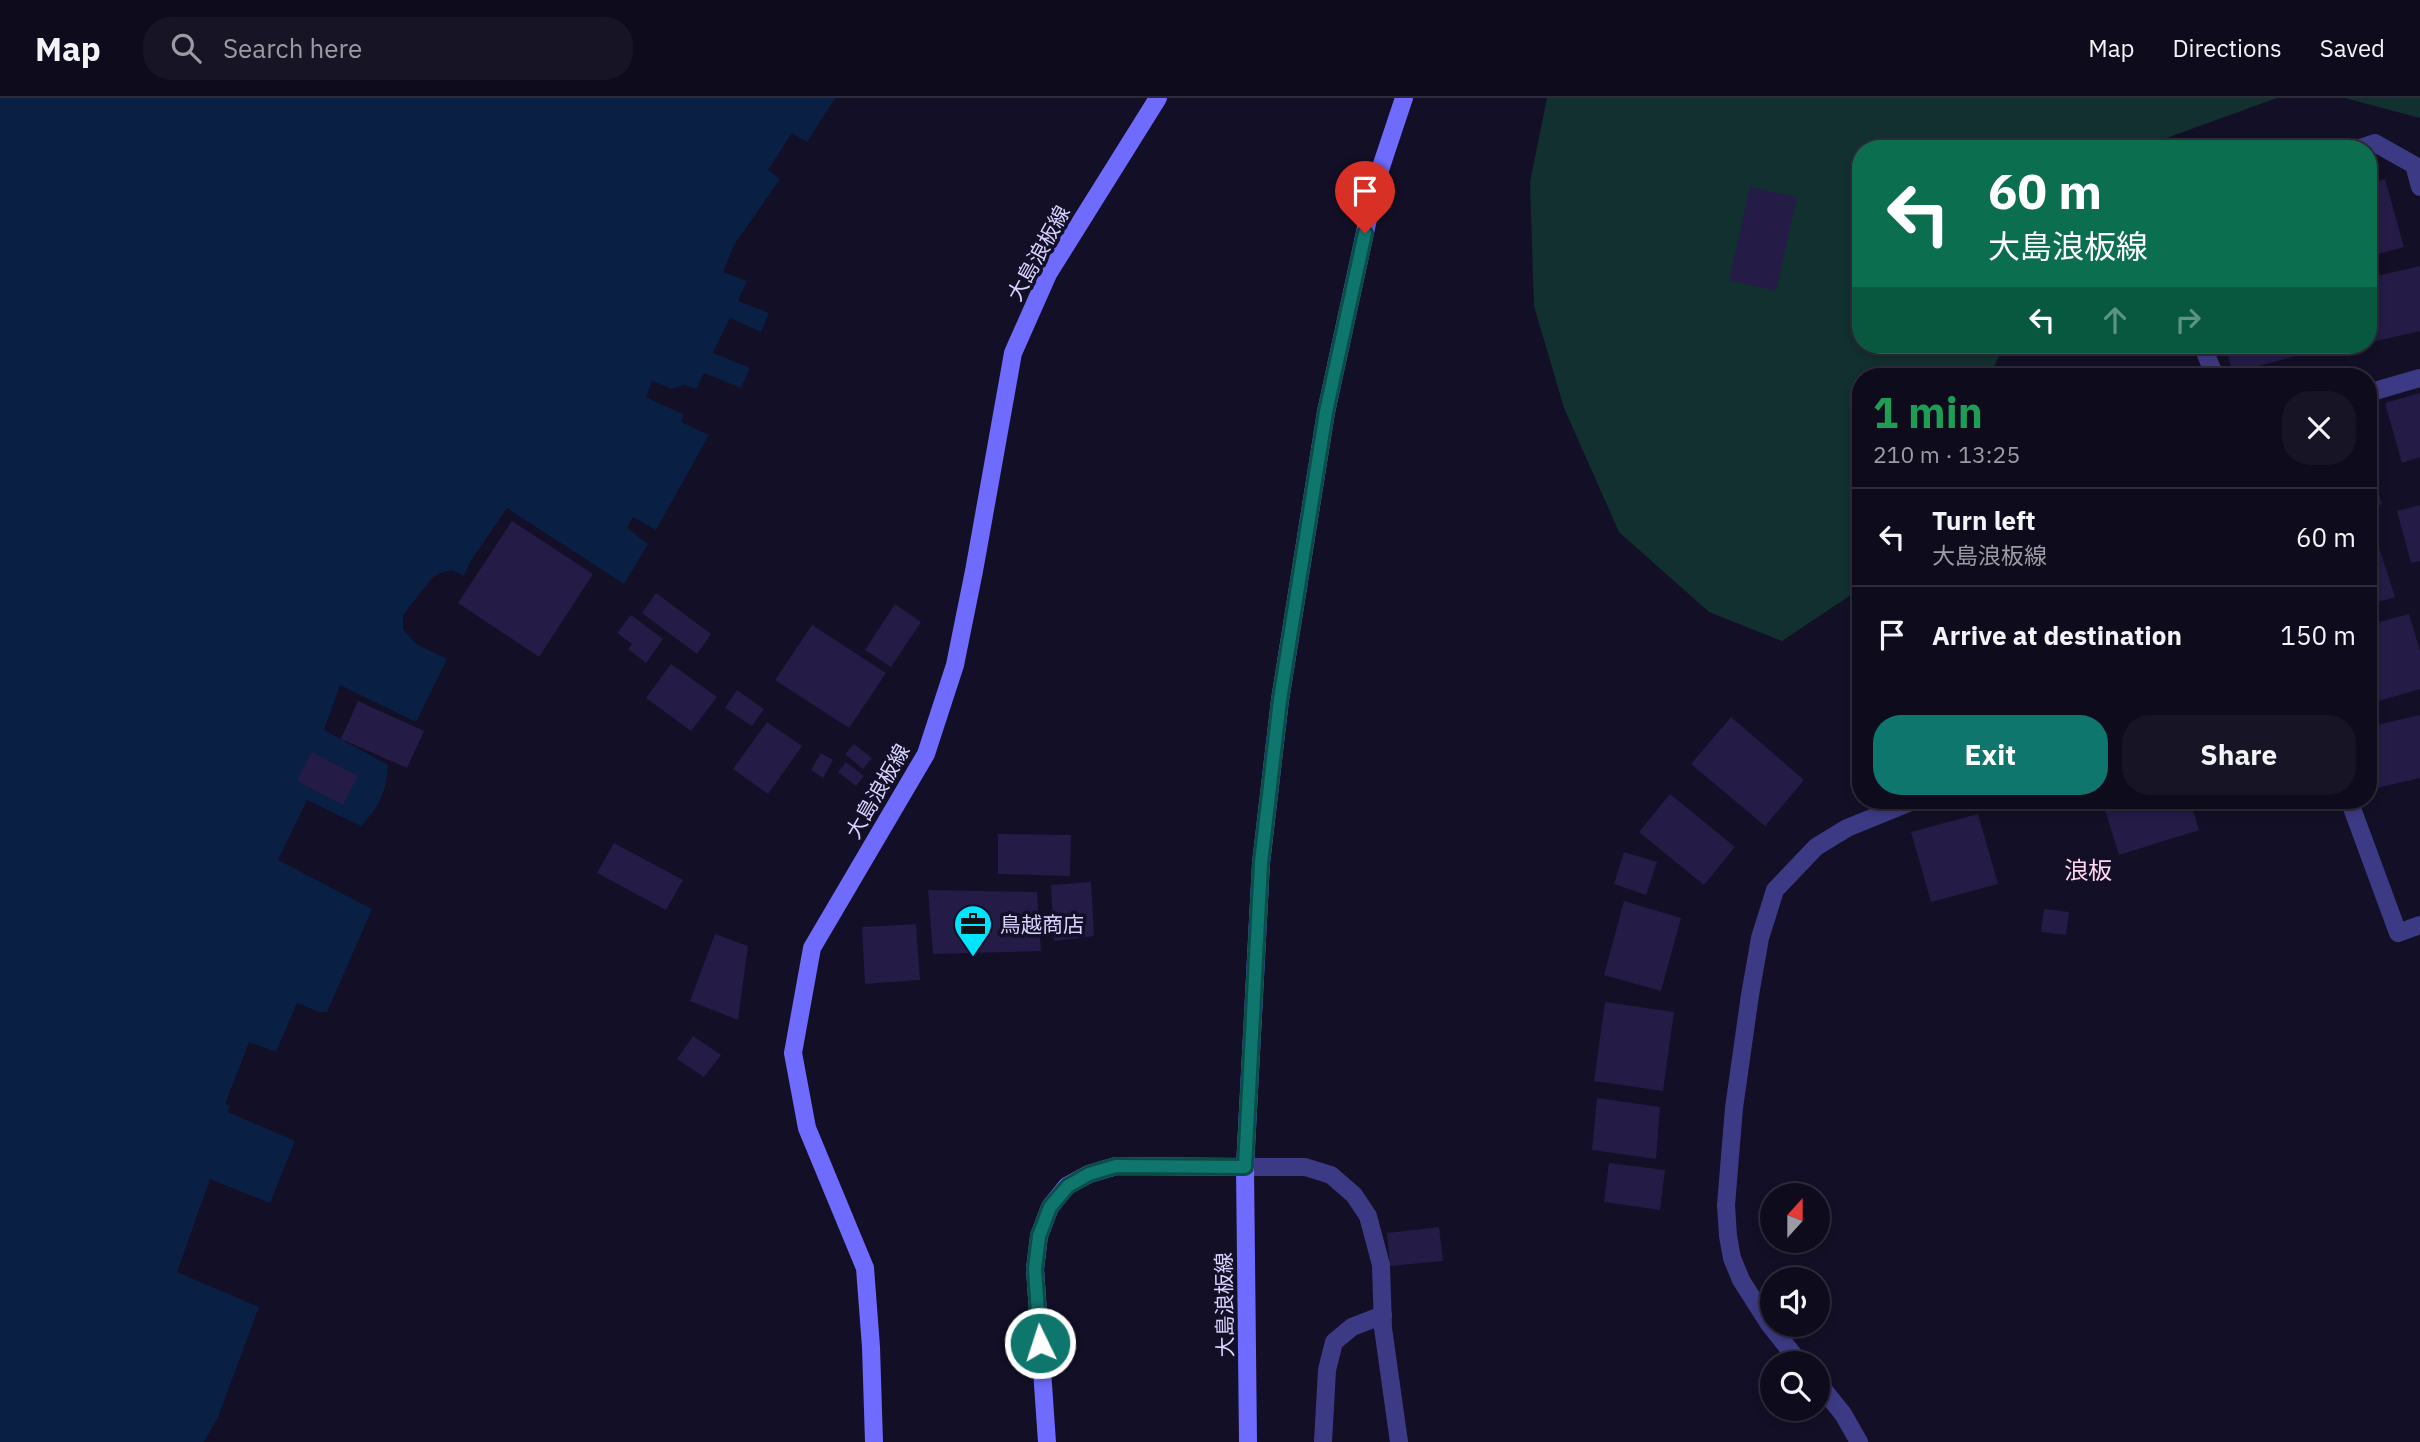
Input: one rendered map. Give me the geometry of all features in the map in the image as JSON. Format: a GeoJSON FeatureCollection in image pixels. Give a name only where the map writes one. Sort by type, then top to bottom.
{"type":"FeatureCollection","features":[{"type":"Feature","properties":{"kind":"main road","name":"大島浪板線"},"geometry":{"type":"LineString","coordinates":[[874,1442],[871,1347],[864,1268],[807,1128],[793,1053],[812,948],[926,754],[955,665],[1013,353],[1048,274],[1158,98]]}},
{"type":"Feature","properties":{"kind":"main road","name":"大島浪板線"},"geometry":{"type":"LineString","coordinates":[[1248,1442],[1245,1167],[1261,863],[1280,700],[1326,412],[1376,182],[1404,98]]}},
{"type":"Feature","properties":{"kind":"main road"},"geometry":{"type":"LineString","coordinates":[[1047,1442],[1035,1269],[1039,1236],[1050,1207],[1068,1186],[1089,1174],[1116,1166],[1245,1167]]}},
{"type":"Feature","properties":{"kind":"street"},"geometry":{"type":"LineString","coordinates":[[2377,144],[2414,165],[2420,187]]}},
{"type":"Feature","properties":{"kind":"street"},"geometry":{"type":"LineString","coordinates":[[2377,390],[2420,378]]}},
{"type":"Feature","properties":{"kind":"street"},"geometry":{"type":"LineString","coordinates":[[1790,1351],[1769,1324],[1741,1280],[1732,1258],[1728,1236],[1726,1205],[1734,1108],[1760,939],[1775,890],[1816,847],[1847,828],[1894,809]]}},
{"type":"Feature","properties":{"kind":"street"},"geometry":{"type":"LineString","coordinates":[[2352,809],[2398,933],[2420,925]]}},
{"type":"Feature","properties":{"kind":"street"},"geometry":{"type":"LineString","coordinates":[[1245,1167],[1304,1167],[1331,1175],[1354,1195],[1368,1216],[1381,1265],[1383,1315],[1399,1442]]}},
{"type":"Feature","properties":{"kind":"street"},"geometry":{"type":"LineString","coordinates":[[1323,1442],[1327,1370],[1334,1342],[1352,1327],[1383,1315]]}},
{"type":"Feature","properties":{"kind":"street"},"geometry":{"type":"LineString","coordinates":[[1830,1398],[1859,1442]]}},
{"type":"Feature","properties":{"kind":"green space"},"geometry":{"type":"Polygon","coordinates":[[[1547,98],[2277,98],[2161,140],[1852,140],[1852,354],[2000,354],[1994,368],[1852,368],[1852,594],[1782,641],[1709,612],[1619,532],[1564,408],[1534,306],[1530,182],[1547,98]]]}},
{"type":"Feature","properties":{"kind":"green space"},"geometry":{"type":"Polygon","coordinates":[[[2345,98],[2420,98],[2420,118],[2345,98]]]}},
{"type":"Feature","properties":{"kind":"water"},"geometry":{"type":"Polygon","coordinates":[[[0,98],[835,98],[807,142],[792,133],[768,170],[780,179],[734,245],[723,272],[747,281],[738,301],[769,313],[761,332],[730,318],[713,353],[750,368],[741,388],[704,373],[696,389],[684,385],[672,389],[652,381],[646,397],[684,415],[681,422],[709,435],[656,530],[633,517],[627,528],[648,544],[624,584],[507,508],[470,562],[464,576],[452,570],[432,578],[403,615],[403,629],[416,644],[447,659],[416,722],[340,685],[324,730],[388,765],[384,791],[373,812],[361,826],[307,800],[278,860],[372,909],[327,1012],[319,1012],[297,1003],[276,1052],[249,1042],[225,1104],[230,1106],[228,1112],[295,1141],[270,1203],[210,1179],[177,1272],[259,1307],[218,1417],[204,1442],[0,1442],[0,98]]]}},
{"type":"Feature","properties":{"kind":"building"},"geometry":{"type":"Polygon","coordinates":[[[2385,179],[2404,247],[2377,254],[2377,181],[2385,179]]]}},
{"type":"Feature","properties":{"kind":"building"},"geometry":{"type":"Polygon","coordinates":[[[1750,187],[1797,197],[1776,291],[1729,280],[1750,187]]]}},
{"type":"Feature","properties":{"kind":"building"},"geometry":{"type":"Polygon","coordinates":[[[2420,266],[2420,331],[2377,341],[2377,276],[2420,266]]]}},
{"type":"Feature","properties":{"kind":"building"},"geometry":{"type":"Polygon","coordinates":[[[2228,354],[2302,354],[2251,368],[2232,368],[2228,354]]]}},
{"type":"Feature","properties":{"kind":"building"},"geometry":{"type":"Polygon","coordinates":[[[2420,393],[2420,457],[2402,463],[2385,403],[2420,393]]]}},
{"type":"Feature","properties":{"kind":"building"},"geometry":{"type":"Polygon","coordinates":[[[2377,488],[2382,504],[2377,506],[2377,488]]]}},
{"type":"Feature","properties":{"kind":"building"},"geometry":{"type":"Polygon","coordinates":[[[2420,505],[2420,561],[2411,563],[2397,511],[2420,505]]]}},
{"type":"Feature","properties":{"kind":"building"},"geometry":{"type":"Polygon","coordinates":[[[512,521],[593,574],[539,657],[458,603],[512,521]]]}},
{"type":"Feature","properties":{"kind":"building"},"geometry":{"type":"Polygon","coordinates":[[[2377,541],[2395,597],[2377,602],[2377,541]]]}},
{"type":"Feature","properties":{"kind":"building"},"geometry":{"type":"Polygon","coordinates":[[[656,593],[711,634],[697,654],[642,613],[656,593]]]}},
{"type":"Feature","properties":{"kind":"building"},"geometry":{"type":"Polygon","coordinates":[[[895,604],[921,622],[891,667],[865,650],[895,604]]]}},
{"type":"Feature","properties":{"kind":"building"},"geometry":{"type":"Polygon","coordinates":[[[2409,614],[2420,651],[2420,689],[2377,702],[2377,623],[2409,614]]]}},
{"type":"Feature","properties":{"kind":"building"},"geometry":{"type":"Polygon","coordinates":[[[631,615],[663,639],[646,663],[628,649],[632,644],[617,633],[631,615]]]}},
{"type":"Feature","properties":{"kind":"building"},"geometry":{"type":"Polygon","coordinates":[[[812,625],[886,673],[849,728],[775,680],[812,625]]]}},
{"type":"Feature","properties":{"kind":"building"},"geometry":{"type":"Polygon","coordinates":[[[671,664],[717,697],[691,731],[646,698],[671,664]]]}},
{"type":"Feature","properties":{"kind":"building"},"geometry":{"type":"Polygon","coordinates":[[[737,690],[764,709],[752,726],[725,708],[737,690]]]}},
{"type":"Feature","properties":{"kind":"building"},"geometry":{"type":"Polygon","coordinates":[[[358,701],[424,731],[407,768],[341,739],[358,701]]]}},
{"type":"Feature","properties":{"kind":"building"},"geometry":{"type":"Polygon","coordinates":[[[2420,715],[2420,778],[2377,788],[2377,725],[2420,715]]]}},
{"type":"Feature","properties":{"kind":"building"},"geometry":{"type":"Polygon","coordinates":[[[1731,717],[1804,780],[1765,826],[1691,764],[1731,717]]]}},
{"type":"Feature","properties":{"kind":"building"},"geometry":{"type":"Polygon","coordinates":[[[767,722],[802,746],[768,794],[733,769],[767,722]]]}},
{"type":"Feature","properties":{"kind":"building"},"geometry":{"type":"Polygon","coordinates":[[[854,744],[872,758],[863,769],[845,754],[854,744]]]}},
{"type":"Feature","properties":{"kind":"building"},"geometry":{"type":"Polygon","coordinates":[[[312,752],[358,776],[343,805],[297,781],[312,752]]]}},
{"type":"Feature","properties":{"kind":"building"},"geometry":{"type":"Polygon","coordinates":[[[821,753],[833,760],[823,778],[811,770],[821,753]]]}},
{"type":"Feature","properties":{"kind":"building"},"geometry":{"type":"Polygon","coordinates":[[[846,762],[864,776],[856,786],[838,772],[846,762]]]}},
{"type":"Feature","properties":{"kind":"building"},"geometry":{"type":"Polygon","coordinates":[[[1670,794],[1735,847],[1704,885],[1639,832],[1670,794]]]}},
{"type":"Feature","properties":{"kind":"building"},"geometry":{"type":"Polygon","coordinates":[[[2105,809],[2193,809],[2199,830],[2119,855],[2105,809]]]}},
{"type":"Feature","properties":{"kind":"building"},"geometry":{"type":"Polygon","coordinates":[[[1978,814],[1998,884],[1931,902],[1911,832],[1978,814]]]}},
{"type":"Feature","properties":{"kind":"building"},"geometry":{"type":"Polygon","coordinates":[[[998,834],[1071,835],[1070,876],[998,874],[998,834]]]}},
{"type":"Feature","properties":{"kind":"building"},"geometry":{"type":"Polygon","coordinates":[[[614,843],[683,880],[666,910],[597,873],[614,843]]]}},
{"type":"Feature","properties":{"kind":"building"},"geometry":{"type":"Polygon","coordinates":[[[1624,852],[1657,862],[1646,895],[1614,884],[1624,852]]]}},
{"type":"Feature","properties":{"kind":"building"},"geometry":{"type":"Polygon","coordinates":[[[1091,882],[1094,936],[1054,941],[1051,885],[1091,882]]]}},
{"type":"Feature","properties":{"kind":"building"},"geometry":{"type":"Polygon","coordinates":[[[928,890],[1037,892],[1041,951],[933,954],[928,890]]]}},
{"type":"Feature","properties":{"kind":"building"},"geometry":{"type":"Polygon","coordinates":[[[1624,901],[1681,918],[1661,991],[1604,975],[1624,901]]]}},
{"type":"Feature","properties":{"kind":"building"},"geometry":{"type":"Polygon","coordinates":[[[2044,909],[2069,912],[2066,935],[2041,932],[2044,909]]]}},
{"type":"Feature","properties":{"kind":"building"},"geometry":{"type":"Polygon","coordinates":[[[916,924],[920,980],[865,984],[862,927],[916,924]]]}},
{"type":"Feature","properties":{"kind":"building"},"geometry":{"type":"Polygon","coordinates":[[[715,934],[748,946],[738,1020],[690,1001],[715,934]]]}},
{"type":"Feature","properties":{"kind":"building"},"geometry":{"type":"Polygon","coordinates":[[[1605,1002],[1674,1012],[1663,1091],[1594,1081],[1605,1002]]]}},
{"type":"Feature","properties":{"kind":"building"},"geometry":{"type":"Polygon","coordinates":[[[693,1036],[721,1055],[704,1077],[677,1059],[693,1036]]]}},
{"type":"Feature","properties":{"kind":"building"},"geometry":{"type":"Polygon","coordinates":[[[1597,1098],[1660,1107],[1656,1159],[1592,1150],[1597,1098]]]}},
{"type":"Feature","properties":{"kind":"building"},"geometry":{"type":"Polygon","coordinates":[[[1609,1163],[1665,1170],[1660,1210],[1604,1202],[1609,1163]]]}},
{"type":"Feature","properties":{"kind":"building"},"geometry":{"type":"Polygon","coordinates":[[[1439,1227],[1443,1261],[1390,1266],[1387,1233],[1439,1227]]]}},
{"type":"Feature","properties":{"kind":"place","name":"鳥越商店"},"geometry":{"type":"Point","coordinates":[973,958]}},
{"type":"Feature","properties":{"kind":"district","name":"浪板"},"geometry":{"type":"Point","coordinates":[2088,870]}},
{"type":"Feature","properties":{"kind":"route"},"geometry":{"type":"LineString","coordinates":[[1040,1343],[1035,1269],[1039,1236],[1050,1207],[1068,1186],[1089,1174],[1116,1166],[1245,1167],[1261,863],[1280,700],[1326,412],[1365,233]]}}]}
